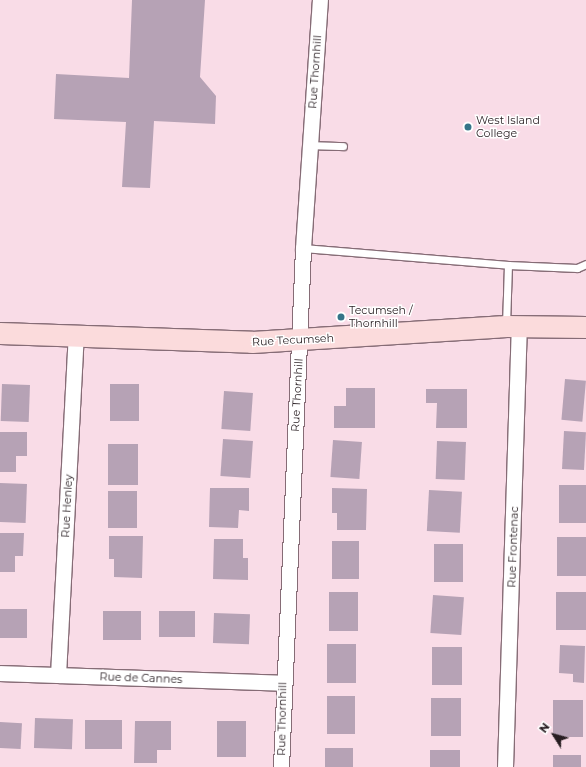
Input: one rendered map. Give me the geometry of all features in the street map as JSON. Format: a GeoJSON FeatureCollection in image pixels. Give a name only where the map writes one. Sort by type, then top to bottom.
{"type":"FeatureCollection","features":[{"type":"Feature","properties":{"kind":"street","name":"Rue Thornhill"},"geometry":{"type":"LineString","coordinates":[[281,767],[282,683],[300,340],[303,248],[320,0]]}},
{"type":"Feature","properties":{"kind":"street","name":"Rue Tecumseh"},"geometry":{"type":"LineString","coordinates":[[0,333],[185,341],[300,340],[513,326],[586,327]]}},
{"type":"Feature","properties":{"kind":"street","name":"Rue Frontenac"},"geometry":{"type":"LineString","coordinates":[[505,767],[513,326]]}},
{"type":"Feature","properties":{"kind":"street","name":"Rue Henley"},"geometry":{"type":"LineString","coordinates":[[58,675],[76,336]]}},
{"type":"Feature","properties":{"kind":"street","name":"Rue de Cannes"},"geometry":{"type":"LineString","coordinates":[[0,673],[282,683]]}},
{"type":"Feature","properties":{"kind":"lane"},"geometry":{"type":"LineString","coordinates":[[310,145],[343,146]]}},
{"type":"Feature","properties":{"kind":"lane"},"geometry":{"type":"LineString","coordinates":[[303,248],[508,266],[577,268],[586,264]]}},
{"type":"Feature","properties":{"kind":"lane"},"geometry":{"type":"LineString","coordinates":[[508,266],[513,326]]}},
{"type":"Feature","properties":{"kind":"building"},"geometry":{"type":"Polygon","coordinates":[[[132,0],[205,0],[200,77],[216,96],[215,124],[154,121],[150,188],[122,187],[126,122],[54,119],[56,74],[129,78],[132,0]]]}},
{"type":"Feature","properties":{"kind":"building"},"geometry":{"type":"Polygon","coordinates":[[[565,379],[586,381],[582,422],[561,420],[565,379]]]}},
{"type":"Feature","properties":{"kind":"building"},"geometry":{"type":"Polygon","coordinates":[[[2,384],[30,385],[29,422],[1,421],[2,384]]]}},
{"type":"Feature","properties":{"kind":"building"},"geometry":{"type":"Polygon","coordinates":[[[110,384],[139,384],[139,421],[110,421],[110,384]]]}},
{"type":"Feature","properties":{"kind":"building"},"geometry":{"type":"Polygon","coordinates":[[[346,388],[375,388],[375,428],[334,428],[334,406],[346,406],[346,388]]]}},
{"type":"Feature","properties":{"kind":"building"},"geometry":{"type":"Polygon","coordinates":[[[426,389],[467,389],[467,428],[436,428],[437,403],[426,403],[426,389]]]}},
{"type":"Feature","properties":{"kind":"building"},"geometry":{"type":"Polygon","coordinates":[[[224,391],[253,393],[250,431],[221,429],[224,391]]]}},
{"type":"Feature","properties":{"kind":"building"},"geometry":{"type":"Polygon","coordinates":[[[564,431],[586,432],[584,470],[562,469],[564,431]]]}},
{"type":"Feature","properties":{"kind":"building"},"geometry":{"type":"Polygon","coordinates":[[[0,432],[27,432],[27,456],[16,456],[16,472],[0,472],[0,432]]]}},
{"type":"Feature","properties":{"kind":"building"},"geometry":{"type":"Polygon","coordinates":[[[223,439],[253,441],[250,478],[220,476],[223,439]]]}},
{"type":"Feature","properties":{"kind":"building"},"geometry":{"type":"Polygon","coordinates":[[[333,440],[362,442],[359,479],[330,477],[333,440]]]}},
{"type":"Feature","properties":{"kind":"building"},"geometry":{"type":"Polygon","coordinates":[[[437,441],[466,442],[465,480],[436,479],[437,441]]]}},
{"type":"Feature","properties":{"kind":"building"},"geometry":{"type":"Polygon","coordinates":[[[108,444],[138,444],[138,485],[108,485],[108,444]]]}},
{"type":"Feature","properties":{"kind":"building"},"geometry":{"type":"Polygon","coordinates":[[[0,483],[27,484],[26,523],[0,522],[0,483]]]}},
{"type":"Feature","properties":{"kind":"building"},"geometry":{"type":"Polygon","coordinates":[[[559,485],[586,485],[586,523],[559,523],[559,485]]]}},
{"type":"Feature","properties":{"kind":"building"},"geometry":{"type":"Polygon","coordinates":[[[210,488],[249,488],[249,511],[239,510],[238,528],[209,527],[210,488]]]}},
{"type":"Feature","properties":{"kind":"building"},"geometry":{"type":"Polygon","coordinates":[[[332,488],[367,489],[366,530],[337,530],[337,513],[332,513],[332,488]]]}},
{"type":"Feature","properties":{"kind":"building"},"geometry":{"type":"Polygon","coordinates":[[[429,490],[462,492],[460,533],[427,531],[429,490]]]}},
{"type":"Feature","properties":{"kind":"building"},"geometry":{"type":"Polygon","coordinates":[[[108,491],[137,491],[137,528],[108,528],[108,491]]]}},
{"type":"Feature","properties":{"kind":"building"},"geometry":{"type":"Polygon","coordinates":[[[0,533],[24,533],[23,556],[15,556],[15,572],[0,572],[0,533]]]}},
{"type":"Feature","properties":{"kind":"building"},"geometry":{"type":"Polygon","coordinates":[[[109,536],[143,536],[142,578],[114,577],[114,559],[109,559],[109,536]]]}},
{"type":"Feature","properties":{"kind":"building"},"geometry":{"type":"Polygon","coordinates":[[[557,537],[586,537],[586,576],[557,576],[557,537]]]}},
{"type":"Feature","properties":{"kind":"building"},"geometry":{"type":"Polygon","coordinates":[[[214,539],[243,539],[243,558],[248,558],[248,580],[213,579],[214,539]]]}},
{"type":"Feature","properties":{"kind":"building"},"geometry":{"type":"Polygon","coordinates":[[[332,541],[359,541],[359,579],[332,579],[332,541]]]}},
{"type":"Feature","properties":{"kind":"building"},"geometry":{"type":"Polygon","coordinates":[[[434,544],[463,544],[463,582],[434,582],[434,544]]]}},
{"type":"Feature","properties":{"kind":"building"},"geometry":{"type":"Polygon","coordinates":[[[329,592],[358,592],[358,631],[329,631],[329,592]]]}},
{"type":"Feature","properties":{"kind":"building"},"geometry":{"type":"Polygon","coordinates":[[[556,592],[586,592],[586,630],[556,630],[556,592]]]}},
{"type":"Feature","properties":{"kind":"building"},"geometry":{"type":"Polygon","coordinates":[[[433,595],[464,597],[461,635],[430,633],[433,595]]]}},
{"type":"Feature","properties":{"kind":"building"},"geometry":{"type":"Polygon","coordinates":[[[0,609],[27,609],[27,638],[0,638],[0,609]]]}},
{"type":"Feature","properties":{"kind":"building"},"geometry":{"type":"Polygon","coordinates":[[[103,611],[141,611],[141,640],[103,640],[103,611]]]}},
{"type":"Feature","properties":{"kind":"building"},"geometry":{"type":"Polygon","coordinates":[[[159,611],[195,611],[195,637],[159,637],[159,611]]]}},
{"type":"Feature","properties":{"kind":"building"},"geometry":{"type":"Polygon","coordinates":[[[214,613],[250,614],[249,644],[213,643],[214,613]]]}},
{"type":"Feature","properties":{"kind":"building"},"geometry":{"type":"Polygon","coordinates":[[[327,644],[356,644],[356,683],[327,683],[327,644]]]}},
{"type":"Feature","properties":{"kind":"building"},"geometry":{"type":"Polygon","coordinates":[[[560,645],[585,646],[584,683],[573,682],[573,674],[559,673],[560,645]]]}},
{"type":"Feature","properties":{"kind":"building"},"geometry":{"type":"Polygon","coordinates":[[[432,647],[462,647],[462,685],[432,685],[432,647]]]}},
{"type":"Feature","properties":{"kind":"building"},"geometry":{"type":"Polygon","coordinates":[[[327,696],[355,696],[355,734],[327,734],[327,696]]]}},
{"type":"Feature","properties":{"kind":"building"},"geometry":{"type":"Polygon","coordinates":[[[431,698],[461,698],[461,736],[431,736],[431,698]]]}},
{"type":"Feature","properties":{"kind":"building"},"geometry":{"type":"Polygon","coordinates":[[[553,700],[583,700],[583,737],[553,737],[553,700]]]}},
{"type":"Feature","properties":{"kind":"building"},"geometry":{"type":"Polygon","coordinates":[[[35,718],[73,719],[72,749],[34,748],[35,718]]]}},
{"type":"Feature","properties":{"kind":"building"},"geometry":{"type":"Polygon","coordinates":[[[85,720],[122,720],[122,749],[85,749],[85,720]]]}},
{"type":"Feature","properties":{"kind":"building"},"geometry":{"type":"Polygon","coordinates":[[[135,721],[171,721],[171,750],[157,750],[157,763],[134,763],[135,721]]]}},
{"type":"Feature","properties":{"kind":"building"},"geometry":{"type":"Polygon","coordinates":[[[217,721],[246,721],[246,757],[217,757],[217,721]]]}},
{"type":"Feature","properties":{"kind":"building"},"geometry":{"type":"Polygon","coordinates":[[[0,722],[22,723],[21,749],[0,748],[0,722]]]}},
{"type":"Feature","properties":{"kind":"building"},"geometry":{"type":"Polygon","coordinates":[[[325,748],[353,748],[353,767],[325,767],[325,748]]]}},
{"type":"Feature","properties":{"kind":"building"},"geometry":{"type":"Polygon","coordinates":[[[430,750],[460,750],[460,767],[430,767],[430,750]]]}},
{"type":"Feature","properties":{"kind":"building"},"geometry":{"type":"Polygon","coordinates":[[[553,755],[581,755],[581,767],[553,767],[553,755]]]}},
{"type":"Feature","properties":{"kind":"place","name":"West Island College"},"geometry":{"type":"Point","coordinates":[468,127]}},
{"type":"Feature","properties":{"kind":"place","name":"Tecumseh / Thornhill"},"geometry":{"type":"Point","coordinates":[341,317]}}]}
